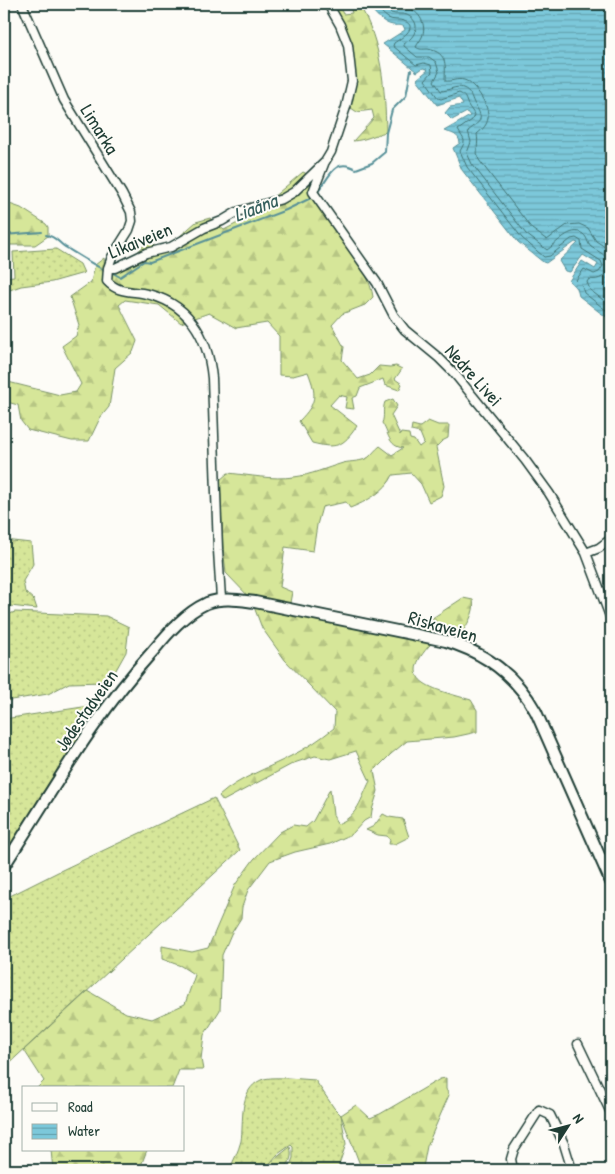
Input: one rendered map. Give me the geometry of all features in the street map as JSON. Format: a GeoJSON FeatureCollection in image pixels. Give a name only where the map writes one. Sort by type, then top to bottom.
{"type":"FeatureCollection","features":[{"type":"Feature","properties":{"kind":"main road","name":"Jødestadveien"},"geometry":{"type":"LineString","coordinates":[[4,866],[96,723],[126,682],[180,622],[204,605],[221,599]]}},
{"type":"Feature","properties":{"kind":"main road","name":"Riskaveien"},"geometry":{"type":"LineString","coordinates":[[221,599],[255,602],[446,641],[472,650],[495,663],[514,680],[536,712],[611,882]]}},
{"type":"Feature","properties":{"kind":"street","name":"Limarka"},"geometry":{"type":"LineString","coordinates":[[22,4],[64,100],[122,194],[131,212],[132,222],[129,230],[112,257],[108,268]]}},
{"type":"Feature","properties":{"kind":"street","name":"Likaiveien"},"geometry":{"type":"LineString","coordinates":[[221,599],[212,378],[208,350],[195,324],[186,315],[156,296],[116,289],[107,281],[108,268],[115,268],[146,253],[171,247],[204,228],[222,222],[237,212],[282,199],[294,192],[325,162],[331,152],[345,111],[352,81],[348,45],[328,4]]}},
{"type":"Feature","properties":{"kind":"street","name":"Nedre Livei"},"geometry":{"type":"LineString","coordinates":[[325,162],[314,192],[377,283],[393,315],[405,330],[454,373],[537,476],[586,553],[611,619]]}},
{"type":"Feature","properties":{"kind":"street"},"geometry":{"type":"LineString","coordinates":[[586,553],[600,548],[611,538]]}},
{"type":"Feature","properties":{"kind":"street"},"geometry":{"type":"LineString","coordinates":[[578,1044],[611,1113]]}},
{"type":"Feature","properties":{"kind":"street"},"geometry":{"type":"LineString","coordinates":[[513,1170],[511,1159],[514,1149],[539,1110],[550,1115],[564,1144],[572,1170]]}},
{"type":"Feature","properties":{"kind":"green space"},"geometry":{"type":"Polygon","coordinates":[[[331,4],[338,4],[343,14],[352,13],[349,4],[359,4],[373,34],[381,66],[386,132],[366,139],[353,141],[374,118],[372,110],[357,112],[351,108],[356,79],[354,66],[331,4]]]}},
{"type":"Feature","properties":{"kind":"green space"},"geometry":{"type":"Polygon","coordinates":[[[303,172],[311,176],[310,189],[314,197],[357,259],[365,273],[373,297],[365,305],[342,314],[332,325],[344,347],[342,360],[358,379],[370,375],[379,366],[396,366],[402,369],[395,379],[402,384],[399,390],[385,385],[383,379],[360,388],[357,396],[352,398],[354,409],[345,408],[347,397],[339,395],[330,405],[357,426],[343,442],[333,446],[312,443],[299,421],[309,409],[314,398],[308,372],[293,376],[279,375],[279,336],[267,323],[236,328],[209,313],[181,323],[159,305],[125,300],[119,305],[137,341],[133,352],[115,368],[109,407],[100,418],[89,441],[72,441],[28,430],[21,421],[18,405],[4,403],[4,381],[60,395],[76,392],[81,384],[62,346],[76,336],[79,325],[70,297],[91,282],[95,265],[104,258],[105,273],[129,261],[147,242],[170,254],[177,248],[180,236],[196,222],[210,218],[224,230],[267,208],[272,198],[303,172]]]}},
{"type":"Feature","properties":{"kind":"green space"},"geometry":{"type":"Polygon","coordinates":[[[4,202],[21,208],[46,224],[48,236],[35,245],[7,245],[4,248],[4,202]]]}},
{"type":"Feature","properties":{"kind":"green space"},"geometry":{"type":"Polygon","coordinates":[[[56,249],[80,264],[84,273],[52,282],[21,286],[4,292],[4,277],[14,276],[13,252],[56,249]]]}},
{"type":"Feature","properties":{"kind":"green space"},"geometry":{"type":"Polygon","coordinates":[[[393,399],[397,406],[391,415],[400,435],[401,433],[409,434],[410,439],[414,440],[419,447],[424,443],[420,433],[411,431],[412,425],[420,427],[428,421],[438,425],[449,425],[448,438],[436,447],[444,486],[441,496],[429,502],[421,484],[411,473],[393,475],[381,491],[350,508],[346,502],[322,507],[313,551],[285,547],[280,587],[292,592],[288,613],[408,634],[463,598],[473,600],[472,614],[460,636],[450,638],[440,635],[425,650],[418,663],[416,672],[420,680],[429,686],[471,700],[477,710],[477,732],[454,737],[407,741],[374,771],[378,791],[371,817],[364,821],[352,834],[330,844],[295,852],[270,861],[248,890],[242,907],[241,918],[231,934],[222,955],[220,1010],[204,1035],[201,1059],[203,1070],[179,1070],[173,1086],[39,1086],[44,1081],[24,1050],[88,991],[126,1013],[152,1019],[185,1004],[195,975],[181,966],[162,959],[162,946],[192,952],[208,948],[235,885],[254,859],[280,832],[293,825],[306,827],[313,821],[330,789],[333,815],[337,824],[350,817],[361,800],[370,781],[356,751],[330,759],[315,756],[294,763],[223,801],[219,796],[245,778],[297,753],[324,736],[334,728],[335,712],[285,660],[262,628],[251,599],[226,573],[220,480],[228,473],[269,478],[300,476],[343,463],[366,459],[380,446],[392,455],[403,448],[394,445],[382,423],[385,402],[393,399]]]}},
{"type":"Feature","properties":{"kind":"green space"},"geometry":{"type":"Polygon","coordinates":[[[4,540],[31,543],[33,564],[23,581],[25,592],[34,600],[37,609],[10,606],[4,608],[4,540]]]}},
{"type":"Feature","properties":{"kind":"green space"},"geometry":{"type":"Polygon","coordinates":[[[15,612],[106,616],[129,627],[126,652],[112,677],[105,682],[69,683],[48,694],[5,701],[4,616],[15,612]]]}},
{"type":"Feature","properties":{"kind":"green space"},"geometry":{"type":"Polygon","coordinates":[[[109,703],[4,856],[4,719],[109,703]]]}},
{"type":"Feature","properties":{"kind":"green space"},"geometry":{"type":"Polygon","coordinates":[[[214,798],[240,850],[4,1068],[4,899],[214,798]]]}},
{"type":"Feature","properties":{"kind":"green space"},"geometry":{"type":"Polygon","coordinates":[[[383,814],[403,819],[409,837],[395,844],[389,844],[390,840],[387,836],[378,835],[366,830],[374,826],[383,814]]]}},
{"type":"Feature","properties":{"kind":"green space"},"geometry":{"type":"Polygon","coordinates":[[[446,1078],[446,1089],[449,1095],[427,1146],[423,1167],[426,1170],[362,1170],[341,1115],[356,1105],[370,1118],[440,1079],[446,1078]]]}},
{"type":"Feature","properties":{"kind":"green space"},"geometry":{"type":"Polygon","coordinates":[[[264,1079],[315,1080],[341,1115],[346,1144],[337,1170],[288,1170],[293,1158],[293,1147],[291,1145],[278,1154],[264,1170],[229,1170],[241,1141],[243,1107],[249,1091],[254,1085],[264,1079]]]}},
{"type":"Feature","properties":{"kind":"green space"},"geometry":{"type":"Polygon","coordinates":[[[290,1147],[290,1159],[284,1170],[265,1170],[270,1163],[290,1147]]]}},
{"type":"Feature","properties":{"kind":"green space"},"geometry":{"type":"Polygon","coordinates":[[[51,1152],[146,1152],[140,1168],[137,1170],[53,1170],[51,1152]]]}},
{"type":"Feature","properties":{"kind":"water"},"geometry":{"type":"Polygon","coordinates":[[[368,4],[611,4],[611,320],[579,296],[577,288],[569,281],[582,261],[595,269],[598,264],[583,255],[570,272],[565,271],[559,261],[578,243],[575,242],[546,263],[543,262],[518,242],[462,170],[453,148],[460,143],[459,140],[454,134],[444,131],[470,116],[467,112],[452,120],[445,113],[450,107],[463,105],[459,98],[437,105],[417,79],[428,70],[423,68],[417,72],[383,44],[405,30],[404,27],[389,24],[382,20],[368,4]]]}},
{"type":"Feature","properties":{"kind":"waterway","name":"Liaåna"},"geometry":{"type":"LineString","coordinates":[[316,194],[332,171],[342,165],[356,169],[372,163],[385,152],[386,133],[392,110],[406,96],[411,70]]}},
{"type":"Feature","properties":{"kind":"waterway","name":"Liaåna"},"geometry":{"type":"LineString","coordinates":[[111,272],[120,277],[144,261],[150,262],[286,210],[313,197]]}},
{"type":"Feature","properties":{"kind":"waterway","name":"Liaåna"},"geometry":{"type":"LineString","coordinates":[[4,235],[42,232]]}},
{"type":"Feature","properties":{"kind":"waterway","name":"Liaåna"},"geometry":{"type":"LineString","coordinates":[[46,235],[54,238],[65,247],[106,271]]}}]}
